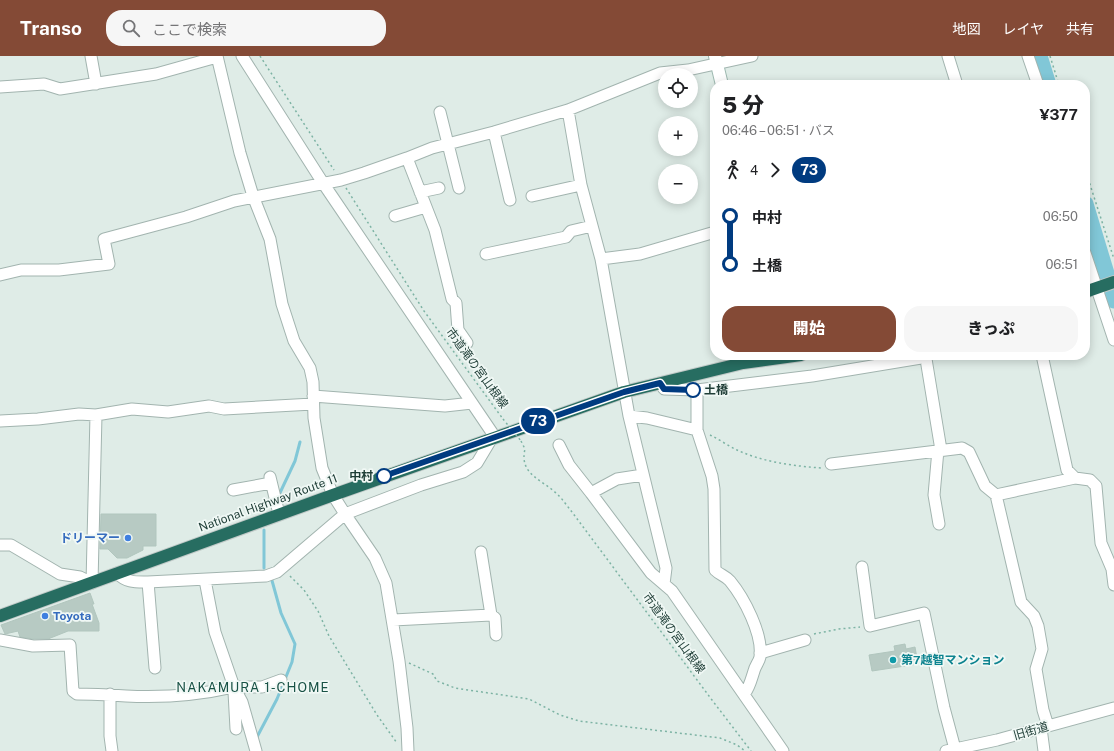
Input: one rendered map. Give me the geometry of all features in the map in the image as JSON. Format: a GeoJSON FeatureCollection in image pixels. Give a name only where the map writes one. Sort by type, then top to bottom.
{"type":"FeatureCollection","features":[{"type":"Feature","properties":{"kind":"highway","name":"National Highway Route 11"},"geometry":{"type":"LineString","coordinates":[[0,616],[92,583],[277,506],[333,495],[624,392],[743,363],[763,360]]}},
{"type":"Feature","properties":{"kind":"street"},"geometry":{"type":"LineString","coordinates":[[91,56],[96,84]]}},
{"type":"Feature","properties":{"kind":"street"},"geometry":{"type":"LineString","coordinates":[[0,87],[44,84],[60,89],[96,84],[156,74],[217,56],[240,153],[253,196],[270,239],[279,292],[294,341],[310,368],[322,468],[333,495],[375,558],[386,583],[394,620],[408,728],[404,749]]}},
{"type":"Feature","properties":{"kind":"street"},"geometry":{"type":"LineString","coordinates":[[117,573],[123,579],[129,581],[148,582],[266,576],[277,572],[345,514],[422,485],[463,472],[477,463],[494,437],[472,402],[323,183],[242,56]]}},
{"type":"Feature","properties":{"kind":"street"},"geometry":{"type":"LineString","coordinates":[[0,275],[21,270],[59,270],[109,264],[104,239],[253,196],[341,180],[432,148],[494,132],[568,110],[660,73],[716,60],[752,56]]}},
{"type":"Feature","properties":{"kind":"street"},"geometry":{"type":"LineString","coordinates":[[948,56],[955,80]]}},
{"type":"Feature","properties":{"kind":"street"},"geometry":{"type":"LineString","coordinates":[[1028,56],[1036,80]]}},
{"type":"Feature","properties":{"kind":"street"},"geometry":{"type":"LineString","coordinates":[[716,60],[721,80]]}},
{"type":"Feature","properties":{"kind":"street"},"geometry":{"type":"LineString","coordinates":[[568,110],[581,185],[602,259],[629,416],[666,568],[664,584]]}},
{"type":"Feature","properties":{"kind":"street"},"geometry":{"type":"LineString","coordinates":[[440,112],[459,188]]}},
{"type":"Feature","properties":{"kind":"street"},"geometry":{"type":"LineString","coordinates":[[494,132],[510,200]]}},
{"type":"Feature","properties":{"kind":"street"},"geometry":{"type":"LineString","coordinates":[[407,158],[435,230],[452,299],[456,303],[458,330],[467,343]]}},
{"type":"Feature","properties":{"kind":"street"},"geometry":{"type":"LineString","coordinates":[[532,196],[581,185]]}},
{"type":"Feature","properties":{"kind":"street"},"geometry":{"type":"LineString","coordinates":[[420,192],[439,188]]}},
{"type":"Feature","properties":{"kind":"street"},"geometry":{"type":"LineString","coordinates":[[395,216],[426,207]]}},
{"type":"Feature","properties":{"kind":"street"},"geometry":{"type":"LineString","coordinates":[[486,254],[566,237],[571,231],[592,226]]}},
{"type":"Feature","properties":{"kind":"street"},"geometry":{"type":"LineString","coordinates":[[602,259],[640,254],[710,233]]}},
{"type":"Feature","properties":{"kind":"street"},"geometry":{"type":"LineString","coordinates":[[1090,265],[1099,287],[1114,340]]}},
{"type":"Feature","properties":{"kind":"street"},"geometry":{"type":"LineString","coordinates":[[660,383],[664,389],[696,390],[812,376],[894,362],[915,360]]}},
{"type":"Feature","properties":{"kind":"street"},"geometry":{"type":"LineString","coordinates":[[926,360],[940,450],[934,495],[939,524]]}},
{"type":"Feature","properties":{"kind":"street"},"geometry":{"type":"LineString","coordinates":[[1043,360],[1067,470],[1075,478]]}},
{"type":"Feature","properties":{"kind":"street"},"geometry":{"type":"LineString","coordinates":[[696,390],[697,430],[712,476],[714,488],[716,570],[729,580],[752,617],[760,653],[750,686],[745,693]]}},
{"type":"Feature","properties":{"kind":"street"},"geometry":{"type":"LineString","coordinates":[[0,421],[38,419],[78,414],[96,415],[132,409],[168,412],[209,406],[224,409],[313,400],[445,406],[472,402]]}},
{"type":"Feature","properties":{"kind":"street"},"geometry":{"type":"LineString","coordinates":[[0,545],[11,545],[60,574],[80,577],[92,583],[96,415]]}},
{"type":"Feature","properties":{"kind":"street"},"geometry":{"type":"LineString","coordinates":[[629,416],[647,418],[697,430]]}},
{"type":"Feature","properties":{"kind":"street"},"geometry":{"type":"LineString","coordinates":[[559,445],[569,465],[651,573],[664,584],[681,603],[745,693],[783,751]]}},
{"type":"Feature","properties":{"kind":"street"},"geometry":{"type":"LineString","coordinates":[[832,464],[962,448],[969,452],[985,486],[996,495],[1021,602],[1034,616],[1038,626],[1042,649],[1036,670],[1045,727],[1044,751]]}},
{"type":"Feature","properties":{"kind":"street"},"geometry":{"type":"LineString","coordinates":[[591,493],[617,479],[643,475]]}},
{"type":"Feature","properties":{"kind":"street"},"geometry":{"type":"LineString","coordinates":[[996,495],[1075,478],[1090,480],[1096,486],[1101,543],[1112,569],[1114,585]]}},
{"type":"Feature","properties":{"kind":"street"},"geometry":{"type":"LineString","coordinates":[[233,490],[271,480],[277,506]]}},
{"type":"Feature","properties":{"kind":"street"},"geometry":{"type":"LineString","coordinates":[[480,552],[491,615],[494,618],[496,635]]}},
{"type":"Feature","properties":{"kind":"street"},"geometry":{"type":"LineString","coordinates":[[862,567],[870,626],[924,613],[944,708],[951,750]]}},
{"type":"Feature","properties":{"kind":"street"},"geometry":{"type":"LineString","coordinates":[[205,580],[215,632],[234,687],[242,702],[256,751]]}},
{"type":"Feature","properties":{"kind":"street"},"geometry":{"type":"LineString","coordinates":[[148,582],[155,668]]}},
{"type":"Feature","properties":{"kind":"street"},"geometry":{"type":"LineString","coordinates":[[394,620],[491,615]]}},
{"type":"Feature","properties":{"kind":"street"},"geometry":{"type":"LineString","coordinates":[[0,640],[33,646],[70,646],[72,691],[77,694],[110,694],[139,697],[180,696],[234,687],[262,687],[282,680]]}},
{"type":"Feature","properties":{"kind":"street"},"geometry":{"type":"LineString","coordinates":[[760,653],[805,640]]}},
{"type":"Feature","properties":{"kind":"street"},"geometry":{"type":"LineString","coordinates":[[234,687],[236,729]]}},
{"type":"Feature","properties":{"kind":"street"},"geometry":{"type":"LineString","coordinates":[[110,694],[110,736],[112,751]]}},
{"type":"Feature","properties":{"kind":"street","name":"旧街道"},"geometry":{"type":"LineString","coordinates":[[951,750],[997,740],[1114,708]]}},
{"type":"Feature","properties":{"kind":"path","name":"市道滝の宮山根線"},"geometry":{"type":"LineString","coordinates":[[260,56],[424,311],[503,420],[521,441],[525,449],[523,459],[528,472],[556,493],[572,512],[751,751]]}},
{"type":"Feature","properties":{"kind":"path"},"geometry":{"type":"LineString","coordinates":[[1050,56],[1057,80]]}},
{"type":"Feature","properties":{"kind":"path"},"geometry":{"type":"LineString","coordinates":[[1090,185],[1114,259]]}},
{"type":"Feature","properties":{"kind":"path"},"geometry":{"type":"LineString","coordinates":[[697,430],[714,437],[736,450],[772,461],[802,467],[832,468],[832,464]]}},
{"type":"Feature","properties":{"kind":"path"},"geometry":{"type":"LineString","coordinates":[[282,568],[304,590],[318,611],[329,636],[377,715],[404,749]]}},
{"type":"Feature","properties":{"kind":"path"},"geometry":{"type":"LineString","coordinates":[[805,640],[807,636],[839,629],[870,626]]}},
{"type":"Feature","properties":{"kind":"path"},"geometry":{"type":"LineString","coordinates":[[399,660],[411,663],[433,674],[437,681],[455,688],[475,693],[529,699],[560,715],[579,721],[720,738],[737,745],[745,751]]}},
{"type":"Feature","properties":{"kind":"building","name":"ドリーマー"},"geometry":{"type":"Polygon","coordinates":[[[101,514],[156,514],[156,546],[143,546],[143,550],[127,558],[117,558],[108,549],[100,549],[101,514]]]}},
{"type":"Feature","properties":{"kind":"building","name":"Toyota"},"geometry":{"type":"Polygon","coordinates":[[[90,593],[94,604],[92,604],[99,623],[99,631],[68,631],[48,639],[34,639],[20,637],[18,631],[5,634],[1,625],[90,593]]]}},
{"type":"Feature","properties":{"kind":"building","name":"第7越智マンション"},"geometry":{"type":"Polygon","coordinates":[[[905,644],[906,649],[915,647],[918,664],[872,671],[869,655],[895,651],[894,646],[905,644]]]}},
{"type":"Feature","properties":{"kind":"waterway"},"geometry":{"type":"LineString","coordinates":[[1039,56],[1046,80]]}},
{"type":"Feature","properties":{"kind":"waterway"},"geometry":{"type":"LineString","coordinates":[[1090,221],[1114,300]]}},
{"type":"Feature","properties":{"kind":"waterway"},"geometry":{"type":"LineString","coordinates":[[278,497],[295,461],[300,442]]}},
{"type":"Feature","properties":{"kind":"waterway"},"geometry":{"type":"LineString","coordinates":[[264,530],[264,568]]}},
{"type":"Feature","properties":{"kind":"waterway"},"geometry":{"type":"LineString","coordinates":[[257,737],[277,699],[292,662],[295,644],[281,613],[271,577]]}},
{"type":"Feature","properties":{"kind":"bus line","name":"73"},"geometry":{"type":"LineString","coordinates":[[384,476],[624,392],[660,383],[664,389],[693,390]]}},
{"type":"Feature","properties":{"kind":"place","name":"土橋"},"geometry":{"type":"Point","coordinates":[693,390]}},
{"type":"Feature","properties":{"kind":"place","name":"中村"},"geometry":{"type":"Point","coordinates":[384,476]}},
{"type":"Feature","properties":{"kind":"place","name":"ドリーマー"},"geometry":{"type":"Point","coordinates":[128,538]}},
{"type":"Feature","properties":{"kind":"place","name":"Toyota"},"geometry":{"type":"Point","coordinates":[45,616]}},
{"type":"Feature","properties":{"kind":"place","name":"第7越智マンション"},"geometry":{"type":"Point","coordinates":[893,660]}},
{"type":"Feature","properties":{"kind":"district","name":"NAKAMURA 1-CHOME"},"geometry":{"type":"Point","coordinates":[253,687]}}]}
